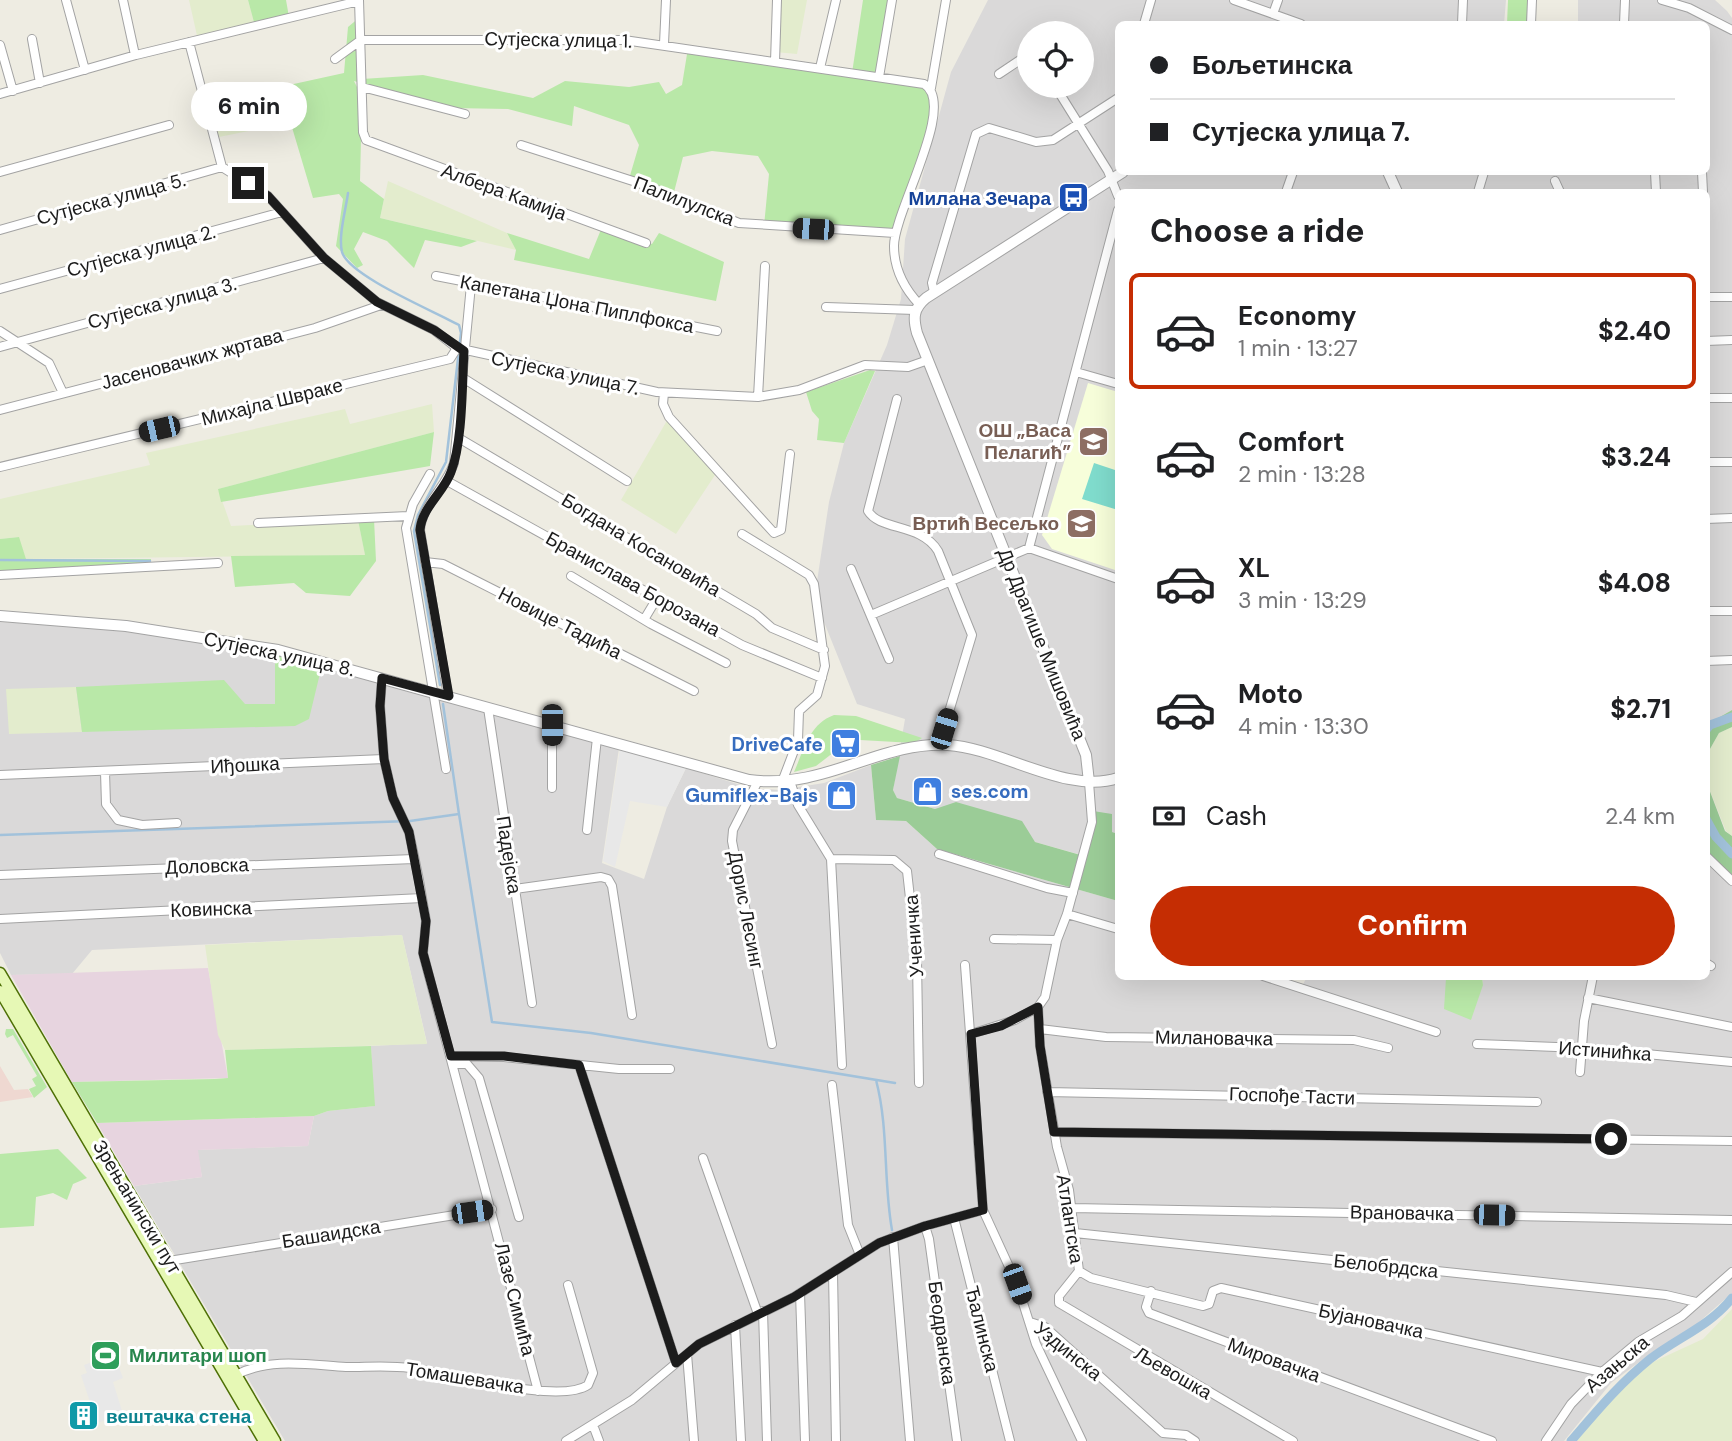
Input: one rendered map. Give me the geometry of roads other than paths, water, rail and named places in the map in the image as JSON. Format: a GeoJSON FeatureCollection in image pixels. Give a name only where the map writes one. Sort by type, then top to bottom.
{"type":"FeatureCollection","features":[{"type":"Feature","properties":{"kind":"main road","name":"Зрењанински пут"},"geometry":{"type":"LineString","coordinates":[[0,973],[275,1441]]}},
{"type":"Feature","properties":{"kind":"main road","name":"Зрењанински пут"},"geometry":{"type":"LineString","coordinates":[[0,991],[264,1441]]}},
{"type":"Feature","properties":{"kind":"street"},"geometry":{"type":"LineString","coordinates":[[66,0],[85,70]]}},
{"type":"Feature","properties":{"kind":"street"},"geometry":{"type":"LineString","coordinates":[[123,0],[135,55]]}},
{"type":"Feature","properties":{"kind":"street"},"geometry":{"type":"LineString","coordinates":[[0,94],[135,55],[359,0],[362,87],[466,114]]}},
{"type":"Feature","properties":{"kind":"street"},"geometry":{"type":"LineString","coordinates":[[664,44],[666,0]]}},
{"type":"Feature","properties":{"kind":"street"},"geometry":{"type":"LineString","coordinates":[[775,62],[777,0]]}},
{"type":"Feature","properties":{"kind":"street"},"geometry":{"type":"LineString","coordinates":[[820,68],[836,0]]}},
{"type":"Feature","properties":{"kind":"street"},"geometry":{"type":"LineString","coordinates":[[879,77],[892,0]]}},
{"type":"Feature","properties":{"kind":"street"},"geometry":{"type":"LineString","coordinates":[[917,307],[898,270],[895,233],[932,126],[935,97],[932,88],[946,0]]}},
{"type":"Feature","properties":{"kind":"street"},"geometry":{"type":"LineString","coordinates":[[1145,21],[1151,0]]}},
{"type":"Feature","properties":{"kind":"street"},"geometry":{"type":"LineString","coordinates":[[1234,0],[1293,21]]}},
{"type":"Feature","properties":{"kind":"street"},"geometry":{"type":"LineString","coordinates":[[1273,14],[1278,0]]}},
{"type":"Feature","properties":{"kind":"street"},"geometry":{"type":"LineString","coordinates":[[1462,21],[1463,0]]}},
{"type":"Feature","properties":{"kind":"street"},"geometry":{"type":"LineString","coordinates":[[1531,21],[1532,0]]}},
{"type":"Feature","properties":{"kind":"street"},"geometry":{"type":"LineString","coordinates":[[1625,0],[1625,21]]}},
{"type":"Feature","properties":{"kind":"street"},"geometry":{"type":"LineString","coordinates":[[1662,0],[1706,21]]}},
{"type":"Feature","properties":{"kind":"street"},"geometry":{"type":"LineString","coordinates":[[1710,22],[1732,30]]}},
{"type":"Feature","properties":{"kind":"street","name":"Сутјеска улица 1."},"geometry":{"type":"LineString","coordinates":[[361,40],[593,38],[664,44],[925,84],[932,88]]}},
{"type":"Feature","properties":{"kind":"street"},"geometry":{"type":"LineString","coordinates":[[32,39],[40,83]]}},
{"type":"Feature","properties":{"kind":"street"},"geometry":{"type":"LineString","coordinates":[[335,59],[361,40]]}},
{"type":"Feature","properties":{"kind":"street"},"geometry":{"type":"LineString","coordinates":[[189,42],[222,167]]}},
{"type":"Feature","properties":{"kind":"street"},"geometry":{"type":"LineString","coordinates":[[0,44],[13,90]]}},
{"type":"Feature","properties":{"kind":"street"},"geometry":{"type":"LineString","coordinates":[[999,74],[1017,62]]}},
{"type":"Feature","properties":{"kind":"street","name":"Албера Камија"},"geometry":{"type":"LineString","coordinates":[[362,87],[364,136],[372,143],[646,243]]}},
{"type":"Feature","properties":{"kind":"street"},"geometry":{"type":"LineString","coordinates":[[1063,98],[1112,178],[1116,189]]}},
{"type":"Feature","properties":{"kind":"street"},"geometry":{"type":"LineString","coordinates":[[934,292],[932,283],[976,134],[989,128],[1043,142],[1058,138],[1115,101]]}},
{"type":"Feature","properties":{"kind":"street"},"geometry":{"type":"LineString","coordinates":[[0,172],[169,125]]}},
{"type":"Feature","properties":{"kind":"street","name":"Палилулска"},"geometry":{"type":"LineString","coordinates":[[520,145],[639,183],[739,223],[895,233]]}},
{"type":"Feature","properties":{"kind":"street","name":"Сутјеска улица 7."},"geometry":{"type":"LineString","coordinates":[[222,167],[262,191],[324,258],[381,305],[434,330],[461,349],[664,393],[758,397],[790,393],[865,365],[908,367],[928,360]]}},
{"type":"Feature","properties":{"kind":"street","name":"Сутјеска улица 5."},"geometry":{"type":"LineString","coordinates":[[0,230],[222,167]]}},
{"type":"Feature","properties":{"kind":"street"},"geometry":{"type":"LineString","coordinates":[[826,307],[917,307],[934,292],[1118,175]]}},
{"type":"Feature","properties":{"kind":"street"},"geometry":{"type":"LineString","coordinates":[[1555,181],[1559,189]]}},
{"type":"Feature","properties":{"kind":"street","name":"Сутјеска улица 2."},"geometry":{"type":"LineString","coordinates":[[0,289],[282,212]]}},
{"type":"Feature","properties":{"kind":"street"},"geometry":{"type":"LineString","coordinates":[[1029,548],[1115,221]]}},
{"type":"Feature","properties":{"kind":"street","name":"Сутјеска улица 3."},"geometry":{"type":"LineString","coordinates":[[0,346],[324,258]]}},
{"type":"Feature","properties":{"kind":"street"},"geometry":{"type":"LineString","coordinates":[[758,397],[765,266]]}},
{"type":"Feature","properties":{"kind":"street","name":"Капетана Џона Пиплфокса"},"geometry":{"type":"LineString","coordinates":[[436,276],[471,285],[717,331]]}},
{"type":"Feature","properties":{"kind":"street"},"geometry":{"type":"LineString","coordinates":[[449,696],[425,562],[422,521],[447,481],[454,463],[463,378],[461,349],[471,285]]}},
{"type":"Feature","properties":{"kind":"street"},"geometry":{"type":"LineString","coordinates":[[1710,297],[1732,297]]}},
{"type":"Feature","properties":{"kind":"street","name":"Јасеновачких жртава"},"geometry":{"type":"LineString","coordinates":[[0,410],[315,328],[381,305]]}},
{"type":"Feature","properties":{"kind":"street","name":"Др Драгише Мишовића"},"geometry":{"type":"LineString","coordinates":[[917,307],[917,333],[1087,755],[1088,782]]}},
{"type":"Feature","properties":{"kind":"street"},"geometry":{"type":"LineString","coordinates":[[0,331],[52,367],[63,393]]}},
{"type":"Feature","properties":{"kind":"street"},"geometry":{"type":"LineString","coordinates":[[1710,341],[1732,340]]}},
{"type":"Feature","properties":{"kind":"street","name":"Михајла Швраке"},"geometry":{"type":"LineString","coordinates":[[0,467],[450,359],[461,349]]}},
{"type":"Feature","properties":{"kind":"street"},"geometry":{"type":"LineString","coordinates":[[1076,372],[1115,383]]}},
{"type":"Feature","properties":{"kind":"street"},"geometry":{"type":"LineString","coordinates":[[463,378],[627,481]]}},
{"type":"Feature","properties":{"kind":"street"},"geometry":{"type":"LineString","coordinates":[[664,393],[663,404],[669,417],[774,533],[781,530],[790,454]]}},
{"type":"Feature","properties":{"kind":"street"},"geometry":{"type":"LineString","coordinates":[[1710,398],[1732,398]]}},
{"type":"Feature","properties":{"kind":"street"},"geometry":{"type":"LineString","coordinates":[[897,399],[868,514],[926,536],[938,551],[972,635],[942,744],[972,749],[1088,782],[1115,778]]}},
{"type":"Feature","properties":{"kind":"street","name":"Богдана Косановића"},"geometry":{"type":"LineString","coordinates":[[457,437],[756,614],[772,628],[824,650]]}},
{"type":"Feature","properties":{"kind":"street"},"geometry":{"type":"LineString","coordinates":[[1710,462],[1732,462]]}},
{"type":"Feature","properties":{"kind":"street"},"geometry":{"type":"LineString","coordinates":[[430,474],[408,516],[407,539],[446,769]]}},
{"type":"Feature","properties":{"kind":"street","name":"Бранислава Борозана"},"geometry":{"type":"LineString","coordinates":[[447,481],[751,649],[822,678]]}},
{"type":"Feature","properties":{"kind":"street"},"geometry":{"type":"LineString","coordinates":[[258,523],[408,516]]}},
{"type":"Feature","properties":{"kind":"street"},"geometry":{"type":"LineString","coordinates":[[1710,519],[1732,519]]}},
{"type":"Feature","properties":{"kind":"street"},"geometry":{"type":"LineString","coordinates":[[742,534],[811,577],[824,650],[822,678],[814,699],[799,711],[798,740],[786,782],[831,859],[842,1065]]}},
{"type":"Feature","properties":{"kind":"street"},"geometry":{"type":"LineString","coordinates":[[871,615],[1029,548],[1115,578]]}},
{"type":"Feature","properties":{"kind":"street","name":"Новице Тадића"},"geometry":{"type":"LineString","coordinates":[[425,562],[443,564],[694,691]]}},
{"type":"Feature","properties":{"kind":"street"},"geometry":{"type":"LineString","coordinates":[[0,575],[218,563]]}},
{"type":"Feature","properties":{"kind":"street"},"geometry":{"type":"LineString","coordinates":[[851,569],[889,659]]}},
{"type":"Feature","properties":{"kind":"street"},"geometry":{"type":"LineString","coordinates":[[571,576],[726,663]]}},
{"type":"Feature","properties":{"kind":"street"},"geometry":{"type":"LineString","coordinates":[[645,618],[657,598]]}},
{"type":"Feature","properties":{"kind":"street"},"geometry":{"type":"LineString","coordinates":[[1710,611],[1732,611]]}},
{"type":"Feature","properties":{"kind":"street","name":"Сутјеска улица 8."},"geometry":{"type":"LineString","coordinates":[[0,616],[94,622],[230,642],[325,661],[758,781],[786,782],[823,776],[893,753],[942,744]]}},
{"type":"Feature","properties":{"kind":"street"},"geometry":{"type":"LineString","coordinates":[[1710,661],[1732,660]]}},
{"type":"Feature","properties":{"kind":"street","name":"Лазе Симића"},"geometry":{"type":"LineString","coordinates":[[382,678],[380,706],[384,759],[393,798],[406,824],[422,898],[426,921],[423,953],[538,1391]]}},
{"type":"Feature","properties":{"kind":"street","name":"Падејска"},"geometry":{"type":"LineString","coordinates":[[488,708],[532,1003]]}},
{"type":"Feature","properties":{"kind":"street"},"geometry":{"type":"LineString","coordinates":[[552,725],[552,788]]}},
{"type":"Feature","properties":{"kind":"street"},"geometry":{"type":"LineString","coordinates":[[587,830],[597,738]]}},
{"type":"Feature","properties":{"kind":"street","name":"Иђошка"},"geometry":{"type":"LineString","coordinates":[[0,775],[384,759]]}},
{"type":"Feature","properties":{"kind":"street"},"geometry":{"type":"LineString","coordinates":[[105,772],[106,804],[118,820],[142,825],[177,823]]}},
{"type":"Feature","properties":{"kind":"street","name":"Дорис Лесинг"},"geometry":{"type":"LineString","coordinates":[[758,781],[733,830],[732,841],[772,1044]]}},
{"type":"Feature","properties":{"kind":"street"},"geometry":{"type":"LineString","coordinates":[[971,1034],[1001,1026],[1038,1007],[1048,990],[1057,940],[1067,914],[1092,822],[1088,782]]}},
{"type":"Feature","properties":{"kind":"street"},"geometry":{"type":"LineString","coordinates":[[939,854],[1047,888],[1073,893]]}},
{"type":"Feature","properties":{"kind":"street","name":"Доловска"},"geometry":{"type":"LineString","coordinates":[[0,874],[414,859]]}},
{"type":"Feature","properties":{"kind":"street","name":"Ученичка"},"geometry":{"type":"LineString","coordinates":[[831,859],[894,860],[907,870],[917,961],[919,1083]]}},
{"type":"Feature","properties":{"kind":"street"},"geometry":{"type":"LineString","coordinates":[[1710,860],[1732,881]]}},
{"type":"Feature","properties":{"kind":"street"},"geometry":{"type":"LineString","coordinates":[[515,890],[601,877],[608,879],[612,886],[632,1015]]}},
{"type":"Feature","properties":{"kind":"street","name":"Ковинска"},"geometry":{"type":"LineString","coordinates":[[0,919],[422,898]]}},
{"type":"Feature","properties":{"kind":"street"},"geometry":{"type":"LineString","coordinates":[[1067,914],[1115,928]]}},
{"type":"Feature","properties":{"kind":"street"},"geometry":{"type":"LineString","coordinates":[[994,939],[1057,940]]}},
{"type":"Feature","properties":{"kind":"street","name":"Уздинска"},"geometry":{"type":"LineString","coordinates":[[965,965],[983,1210],[1030,1322],[1045,1327],[1163,1433],[1186,1435],[1195,1441]]}},
{"type":"Feature","properties":{"kind":"street"},"geometry":{"type":"LineString","coordinates":[[1275,980],[1436,1032]]}},
{"type":"Feature","properties":{"kind":"street"},"geometry":{"type":"LineString","coordinates":[[1580,1072],[1592,980]]}},
{"type":"Feature","properties":{"kind":"street"},"geometry":{"type":"LineString","coordinates":[[1588,998],[1732,1027]]}},
{"type":"Feature","properties":{"kind":"street","name":"Атлантска"},"geometry":{"type":"LineString","coordinates":[[1038,1007],[1047,1092],[1072,1208],[1079,1271],[1057,1300]]}},
{"type":"Feature","properties":{"kind":"street","name":"Милановачка"},"geometry":{"type":"LineString","coordinates":[[1040,1029],[1106,1037],[1354,1040],[1388,1048]]}},
{"type":"Feature","properties":{"kind":"street","name":"Истинићка"},"geometry":{"type":"LineString","coordinates":[[1477,1044],[1582,1048],[1732,1062]]}},
{"type":"Feature","properties":{"kind":"street"},"geometry":{"type":"LineString","coordinates":[[452,1060],[504,1056],[579,1065],[670,1069]]}},
{"type":"Feature","properties":{"kind":"street"},"geometry":{"type":"LineString","coordinates":[[452,1060],[467,1064],[479,1078],[519,1217]]}},
{"type":"Feature","properties":{"kind":"street"},"geometry":{"type":"LineString","coordinates":[[579,1065],[676,1363]]}},
{"type":"Feature","properties":{"kind":"street"},"geometry":{"type":"LineString","coordinates":[[832,1085],[848,1225],[860,1255]]}},
{"type":"Feature","properties":{"kind":"street","name":"Госпође Тасти"},"geometry":{"type":"LineString","coordinates":[[1047,1092],[1537,1102]]}},
{"type":"Feature","properties":{"kind":"street"},"geometry":{"type":"LineString","coordinates":[[1054,1132],[1732,1140]]}},
{"type":"Feature","properties":{"kind":"street"},"geometry":{"type":"LineString","coordinates":[[702,1158],[760,1313],[766,1441]]}},
{"type":"Feature","properties":{"kind":"street","name":"Врановачка"},"geometry":{"type":"LineString","coordinates":[[1072,1208],[1732,1220]]}},
{"type":"Feature","properties":{"kind":"street","name":"Башаидска"},"geometry":{"type":"LineString","coordinates":[[169,1261],[492,1209]]}},
{"type":"Feature","properties":{"kind":"street"},"geometry":{"type":"LineString","coordinates":[[566,1441],[632,1400],[699,1344],[800,1293],[893,1237],[983,1210]]}},
{"type":"Feature","properties":{"kind":"street","name":"Ђалинска"},"geometry":{"type":"LineString","coordinates":[[954,1217],[1010,1441]]}},
{"type":"Feature","properties":{"kind":"street","name":"Беодранска"},"geometry":{"type":"LineString","coordinates":[[925,1226],[957,1441]]}},
{"type":"Feature","properties":{"kind":"street","name":"Белобрдска"},"geometry":{"type":"LineString","coordinates":[[1075,1233],[1666,1295],[1696,1302]]}},
{"type":"Feature","properties":{"kind":"street"},"geometry":{"type":"LineString","coordinates":[[893,1237],[910,1441]]}},
{"type":"Feature","properties":{"kind":"street"},"geometry":{"type":"LineString","coordinates":[[1079,1271],[1091,1278],[1151,1291]]}},
{"type":"Feature","properties":{"kind":"street"},"geometry":{"type":"LineString","coordinates":[[833,1272],[836,1441]]}},
{"type":"Feature","properties":{"kind":"street","name":"Азањска"},"geometry":{"type":"LineString","coordinates":[[1546,1441],[1571,1404],[1602,1372],[1732,1272]]}},
{"type":"Feature","properties":{"kind":"street","name":"Томашевачка"},"geometry":{"type":"LineString","coordinates":[[236,1375],[255,1367],[301,1364],[398,1367],[555,1394],[574,1392],[588,1385],[593,1377],[568,1285]]}},
{"type":"Feature","properties":{"kind":"street","name":"Бујановачка"},"geometry":{"type":"LineString","coordinates":[[1151,1291],[1207,1306],[1213,1291],[1221,1288],[1602,1372]]}},
{"type":"Feature","properties":{"kind":"street","name":"Мировачка"},"geometry":{"type":"LineString","coordinates":[[1151,1291],[1146,1307],[1149,1313],[1492,1441]]}},
{"type":"Feature","properties":{"kind":"street"},"geometry":{"type":"LineString","coordinates":[[800,1293],[805,1441]]}},
{"type":"Feature","properties":{"kind":"street","name":"Љевошка"},"geometry":{"type":"LineString","coordinates":[[1057,1300],[1100,1330],[1293,1441]]}},
{"type":"Feature","properties":{"kind":"street"},"geometry":{"type":"LineString","coordinates":[[1030,1322],[1036,1344],[1083,1441]]}},
{"type":"Feature","properties":{"kind":"street"},"geometry":{"type":"LineString","coordinates":[[735,1325],[741,1441]]}},
{"type":"Feature","properties":{"kind":"street"},"geometry":{"type":"LineString","coordinates":[[687,1354],[694,1441]]}},
{"type":"Feature","properties":{"kind":"street"},"geometry":{"type":"LineString","coordinates":[[593,1425],[600,1441]]}},
{"type":"Feature","properties":{"kind":"waterway"},"geometry":{"type":"LineString","coordinates":[[348,193],[341,238],[342,252],[348,261],[376,282],[459,325],[461,333],[446,462],[418,515],[414,531],[440,685]]}},
{"type":"Feature","properties":{"kind":"waterway"},"geometry":{"type":"LineString","coordinates":[[0,560],[150,561]]}},
{"type":"Feature","properties":{"kind":"waterway"},"geometry":{"type":"LineString","coordinates":[[443,704],[459,814]]}},
{"type":"Feature","properties":{"kind":"waterway"},"geometry":{"type":"LineString","coordinates":[[1710,725],[1732,717]]}},
{"type":"Feature","properties":{"kind":"waterway"},"geometry":{"type":"LineString","coordinates":[[0,835],[410,821],[459,814],[492,1022],[591,1033],[895,1083]]}},
{"type":"Feature","properties":{"kind":"waterway"},"geometry":{"type":"LineString","coordinates":[[1710,826],[1732,854]]}},
{"type":"Feature","properties":{"kind":"waterway"},"geometry":{"type":"LineString","coordinates":[[876,1080],[883,1117],[892,1230]]}},
{"type":"Feature","properties":{"kind":"waterway"},"geometry":{"type":"LineString","coordinates":[[1571,1441],[1639,1368],[1714,1316],[1732,1298]]}},
{"type":"Feature","properties":{"kind":"place","name":"Милана Зечара"},"geometry":{"type":"Point","coordinates":[1074,198]}},
{"type":"Feature","properties":{"kind":"place","name":"ОШ „Васа Пелагић”"},"geometry":{"type":"Point","coordinates":[1094,441]}},
{"type":"Feature","properties":{"kind":"place","name":"Вртић Весељко"},"geometry":{"type":"Point","coordinates":[1082,523]}},
{"type":"Feature","properties":{"kind":"place","name":"DriveCafe"},"geometry":{"type":"Point","coordinates":[846,744]}},
{"type":"Feature","properties":{"kind":"place","name":"ses.com"},"geometry":{"type":"Point","coordinates":[928,791]}},
{"type":"Feature","properties":{"kind":"place","name":"Gumiflex-Bajs"},"geometry":{"type":"Point","coordinates":[841,795]}},
{"type":"Feature","properties":{"kind":"place","name":"Милитари шоп"},"geometry":{"type":"Point","coordinates":[106,1355]}},
{"type":"Feature","properties":{"kind":"place","name":"вештачка стена"},"geometry":{"type":"Point","coordinates":[83,1416]}}]}
